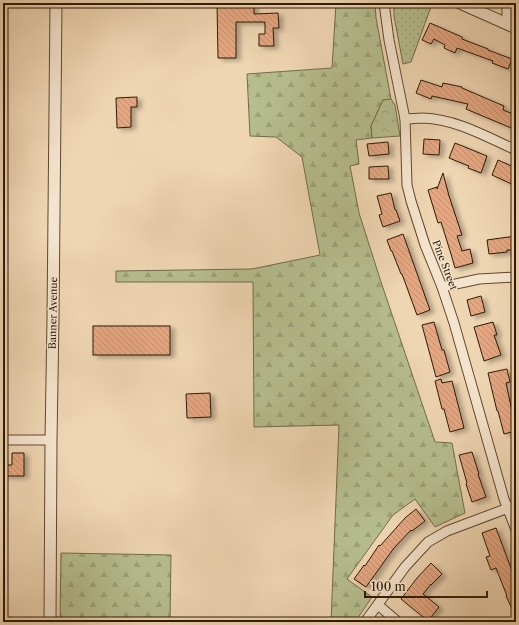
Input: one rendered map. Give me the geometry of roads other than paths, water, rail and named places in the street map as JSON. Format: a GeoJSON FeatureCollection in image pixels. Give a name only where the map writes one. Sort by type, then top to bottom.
{"type":"FeatureCollection","features":[{"type":"Feature","properties":{"kind":"street","name":"Banner Avenue"},"geometry":{"type":"LineString","coordinates":[[50,622],[56,3]]}},
{"type":"Feature","properties":{"kind":"street","name":"Pine Street"},"geometry":{"type":"LineString","coordinates":[[384,3],[405,119],[407,185],[411,201],[422,237],[442,287],[454,323],[504,499],[512,507],[516,530]]}},
{"type":"Feature","properties":{"kind":"street"},"geometry":{"type":"LineString","coordinates":[[460,3],[512,26]]}},
{"type":"Feature","properties":{"kind":"street"},"geometry":{"type":"LineString","coordinates":[[507,3],[512,26]]}},
{"type":"Feature","properties":{"kind":"street"},"geometry":{"type":"LineString","coordinates":[[405,119],[424,118],[455,124],[516,150]]}},
{"type":"Feature","properties":{"kind":"street"},"geometry":{"type":"LineString","coordinates":[[442,287],[479,279],[516,277]]}},
{"type":"Feature","properties":{"kind":"street"},"geometry":{"type":"LineString","coordinates":[[3,440],[51,440]]}},
{"type":"Feature","properties":{"kind":"street"},"geometry":{"type":"LineString","coordinates":[[365,622],[405,567],[428,542],[447,532],[512,507]]}},
{"type":"Feature","properties":{"kind":"street"},"geometry":{"type":"LineString","coordinates":[[378,605],[398,622]]}}]}
